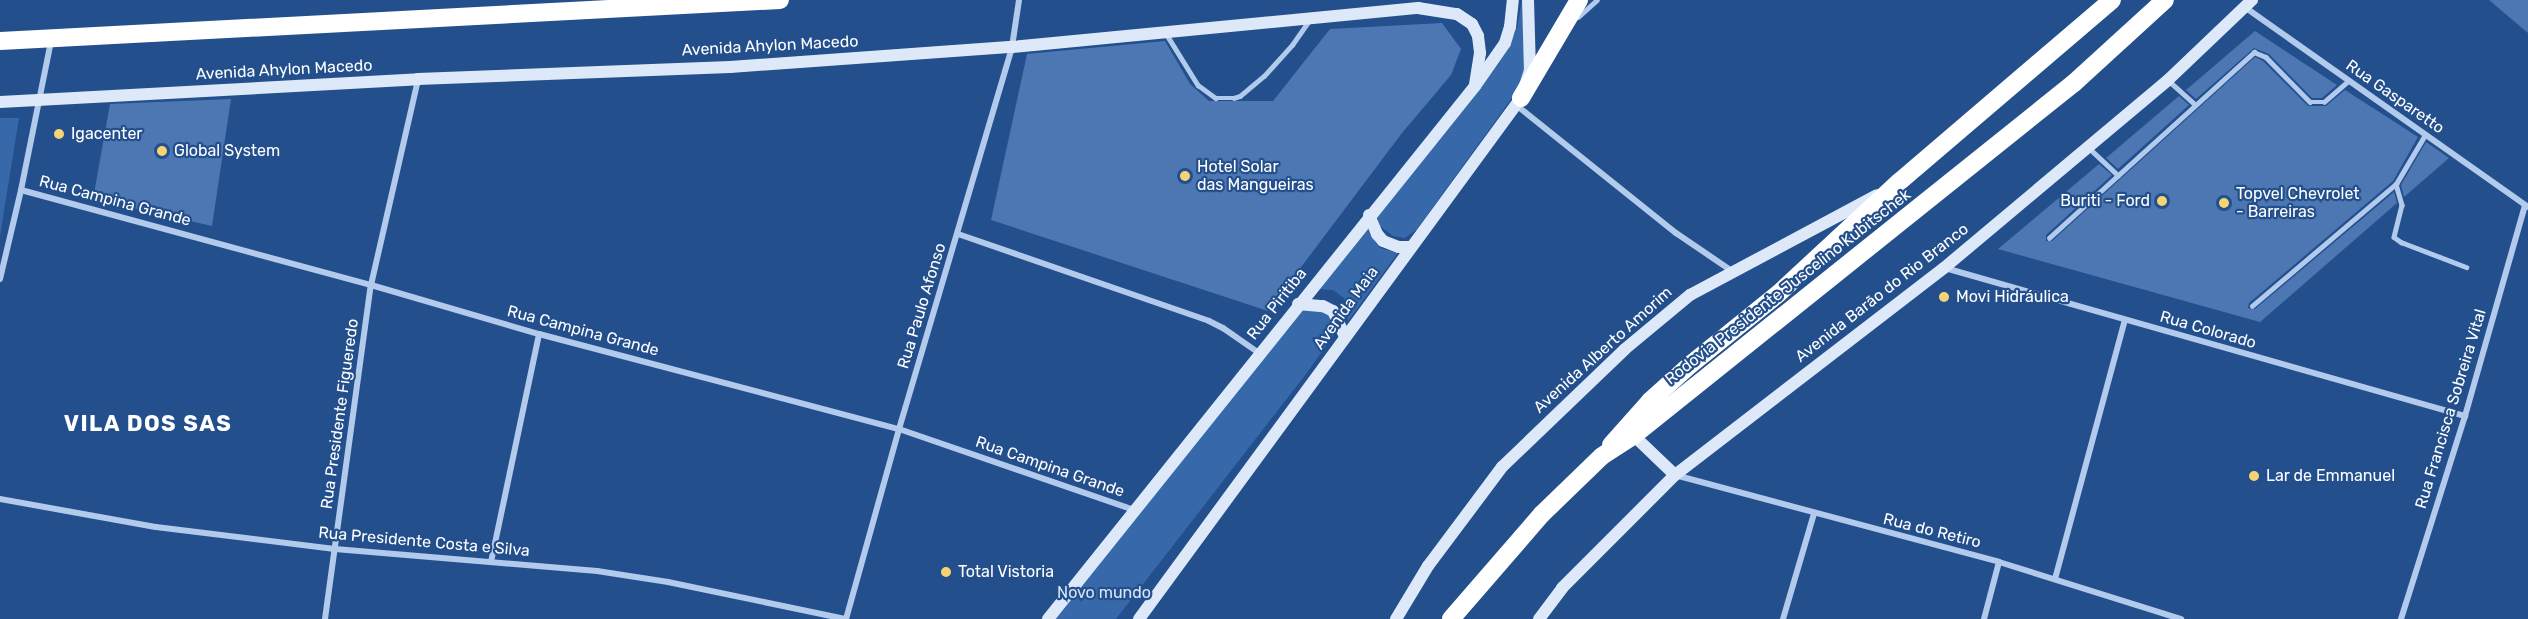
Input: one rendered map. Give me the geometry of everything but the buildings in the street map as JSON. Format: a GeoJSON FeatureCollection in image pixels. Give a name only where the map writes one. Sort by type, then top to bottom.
{"type":"FeatureCollection","features":[{"type":"Feature","properties":{"kind":"highway"},"geometry":{"type":"LineString","coordinates":[[0,41],[780,0]]}},
{"type":"Feature","properties":{"kind":"highway"},"geometry":{"type":"LineString","coordinates":[[1519,102],[1579,0]]}},
{"type":"Feature","properties":{"kind":"highway"},"geometry":{"type":"LineString","coordinates":[[1451,619],[1542,514],[1629,432],[1682,372],[1778,294],[1899,182],[2112,0]]}},
{"type":"Feature","properties":{"kind":"highway","name":"Rodovia Presidente Juscelino Kubitschek"},"geometry":{"type":"LineString","coordinates":[[1629,432],[2074,83],[2165,0]]}},
{"type":"Feature","properties":{"kind":"main road","name":"Rua Piritiba"},"geometry":{"type":"LineString","coordinates":[[1048,619],[1369,215],[1475,86],[1505,43],[1510,27],[1513,0]]}},
{"type":"Feature","properties":{"kind":"main road","name":"Avenida Maia"},"geometry":{"type":"LineString","coordinates":[[1140,619],[1519,102],[1530,71],[1528,0]]}},
{"type":"Feature","properties":{"kind":"main road","name":"Avenida Barão do Rio Branco"},"geometry":{"type":"LineString","coordinates":[[1539,619],[1562,588],[1675,475],[1944,268],[2168,80],[2249,4]]}},
{"type":"Feature","properties":{"kind":"main road","name":"Avenida Ahylon Macedo"},"geometry":{"type":"LineString","coordinates":[[0,102],[418,79],[730,67],[1012,47],[1418,8],[1457,14],[1472,24],[1478,36],[1480,53],[1475,86]]}},
{"type":"Feature","properties":{"kind":"main road","name":"Avenida Alberto Amorim"},"geometry":{"type":"LineString","coordinates":[[1396,619],[1428,566],[1502,467],[1624,349],[1690,295],[1899,182]]}},
{"type":"Feature","properties":{"kind":"main road"},"geometry":{"type":"LineString","coordinates":[[1369,215],[1377,234],[1383,241],[1398,247],[1411,247]]}},
{"type":"Feature","properties":{"kind":"main road"},"geometry":{"type":"LineString","coordinates":[[1298,304],[1323,306],[1333,311],[1345,337]]}},
{"type":"Feature","properties":{"kind":"main road"},"geometry":{"type":"LineString","coordinates":[[1629,432],[1675,475]]}},
{"type":"Feature","properties":{"kind":"street","name":"Rua Paulo Afonso"},"geometry":{"type":"LineString","coordinates":[[846,619],[899,429],[1012,47],[1019,0]]}},
{"type":"Feature","properties":{"kind":"street","name":"Rua Gasparetto"},"geometry":{"type":"LineString","coordinates":[[2249,4],[2349,81],[2526,206]]}},
{"type":"Feature","properties":{"kind":"street"},"geometry":{"type":"LineString","coordinates":[[0,279],[52,38]]}},
{"type":"Feature","properties":{"kind":"street","name":"Rua Presidente Figueredo"},"geometry":{"type":"LineString","coordinates":[[325,619],[371,285],[418,79]]}},
{"type":"Feature","properties":{"kind":"street"},"geometry":{"type":"LineString","coordinates":[[1519,102],[1676,233],[1732,271]]}},
{"type":"Feature","properties":{"kind":"street","name":"Rua Campina Grande"},"geometry":{"type":"LineString","coordinates":[[21,190],[371,285],[539,334],[899,429],[1134,510]]}},
{"type":"Feature","properties":{"kind":"street","name":"Rua Francisca Sobreira Vital"},"geometry":{"type":"LineString","coordinates":[[2402,619],[2465,416],[2526,206]]}},
{"type":"Feature","properties":{"kind":"street"},"geometry":{"type":"LineString","coordinates":[[958,234],[1209,321],[1233,334],[1259,353]]}},
{"type":"Feature","properties":{"kind":"street","name":"Rua Colorado"},"geometry":{"type":"LineString","coordinates":[[1944,268],[2465,416]]}},
{"type":"Feature","properties":{"kind":"street"},"geometry":{"type":"LineString","coordinates":[[2055,579],[2125,320]]}},
{"type":"Feature","properties":{"kind":"street"},"geometry":{"type":"LineString","coordinates":[[491,562],[539,334]]}},
{"type":"Feature","properties":{"kind":"street","name":"Rua do Retiro"},"geometry":{"type":"LineString","coordinates":[[1675,475],[1999,562],[2181,619]]}},
{"type":"Feature","properties":{"kind":"street","name":"Rua Presidente Costa e Silva"},"geometry":{"type":"LineString","coordinates":[[0,500],[156,527],[335,549],[597,571],[668,582],[846,619]]}},
{"type":"Feature","properties":{"kind":"street"},"geometry":{"type":"LineString","coordinates":[[1783,619],[1814,514]]}},
{"type":"Feature","properties":{"kind":"street"},"geometry":{"type":"LineString","coordinates":[[1984,619],[1999,562]]}},
{"type":"Feature","properties":{"kind":"lane"},"geometry":{"type":"LineString","coordinates":[[1556,36],[1597,0]]}},
{"type":"Feature","properties":{"kind":"lane"},"geometry":{"type":"LineString","coordinates":[[1166,32],[1198,86],[1216,98],[1234,98],[1240,96],[1264,76],[1292,45],[1309,20]]}},
{"type":"Feature","properties":{"kind":"lane"},"geometry":{"type":"LineString","coordinates":[[2049,238],[2254,52],[2266,57],[2310,102],[2324,102],[2349,81]]}},
{"type":"Feature","properties":{"kind":"lane"},"geometry":{"type":"LineString","coordinates":[[2168,80],[2195,104]]}},
{"type":"Feature","properties":{"kind":"lane"},"geometry":{"type":"LineString","coordinates":[[2252,306],[2396,184],[2425,135]]}},
{"type":"Feature","properties":{"kind":"lane"},"geometry":{"type":"LineString","coordinates":[[2088,147],[2118,175]]}},
{"type":"Feature","properties":{"kind":"lane"},"geometry":{"type":"LineString","coordinates":[[2396,184],[2402,205],[2394,237],[2401,242],[2466,267]]}},
{"type":"Feature","properties":{"kind":"green space"},"geometry":{"type":"Polygon","coordinates":[[[1522,0],[1524,0],[1527,66],[1517,91],[1417,229],[1405,238],[1393,236],[1380,226],[1377,217],[1505,52],[1517,28],[1522,0]]]}},
{"type":"Feature","properties":{"kind":"green space"},"geometry":{"type":"Polygon","coordinates":[[[0,118],[19,118],[0,236],[0,118]]]}},
{"type":"Feature","properties":{"kind":"green space"},"geometry":{"type":"Polygon","coordinates":[[[1365,225],[1380,248],[1398,253],[1348,321],[1344,298],[1333,290],[1318,289],[1365,225]]]}},
{"type":"Feature","properties":{"kind":"green space","name":"Novo mundo"},"geometry":{"type":"Polygon","coordinates":[[[1304,303],[1335,317],[1338,329],[1306,374],[1116,619],[1051,619],[1304,303]]]}},
{"type":"Feature","properties":{"kind":"place","name":"Igacenter"},"geometry":{"type":"Point","coordinates":[59,134]}},
{"type":"Feature","properties":{"kind":"place","name":"Global System"},"geometry":{"type":"Point","coordinates":[162,151]}},
{"type":"Feature","properties":{"kind":"place","name":"Hotel Solar das Mangueiras"},"geometry":{"type":"Point","coordinates":[1185,176]}},
{"type":"Feature","properties":{"kind":"place","name":"Buriti - Ford"},"geometry":{"type":"Point","coordinates":[2162,201]}},
{"type":"Feature","properties":{"kind":"place","name":"Topvel Chevrolet - Barreiras"},"geometry":{"type":"Point","coordinates":[2224,203]}},
{"type":"Feature","properties":{"kind":"place","name":"Movi Hidráulica"},"geometry":{"type":"Point","coordinates":[1944,297]}},
{"type":"Feature","properties":{"kind":"place","name":"Lar de Emmanuel"},"geometry":{"type":"Point","coordinates":[2254,476]}},
{"type":"Feature","properties":{"kind":"place","name":"Total Vistoria"},"geometry":{"type":"Point","coordinates":[946,572]}},
{"type":"Feature","properties":{"kind":"district","name":"VILA DOS SAS"},"geometry":{"type":"Point","coordinates":[148,424]}}]}
